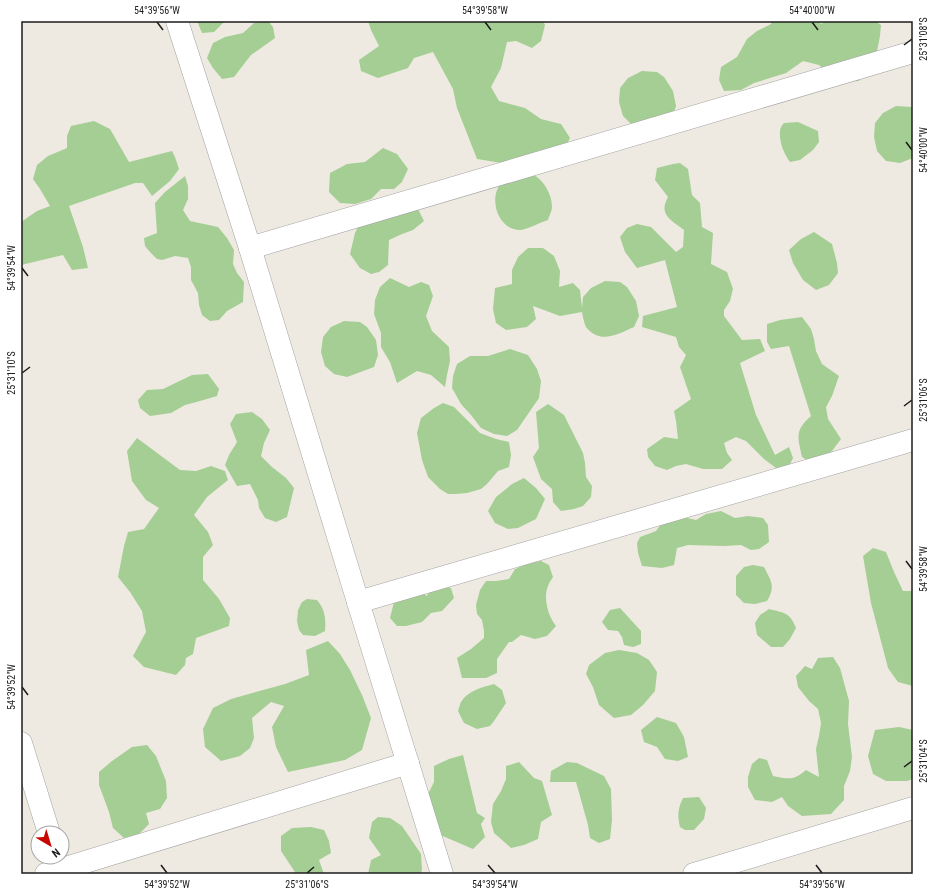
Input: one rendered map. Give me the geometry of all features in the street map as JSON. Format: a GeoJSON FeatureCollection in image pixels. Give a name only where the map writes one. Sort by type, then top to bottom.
{"type":"FeatureCollection","features":[{"type":"Feature","properties":{"kind":"street"},"geometry":{"type":"LineString","coordinates":[[177,21],[250,248],[442,874]]}},
{"type":"Feature","properties":{"kind":"street"},"geometry":{"type":"LineString","coordinates":[[250,248],[913,52]]}},
{"type":"Feature","properties":{"kind":"street"},"geometry":{"type":"LineString","coordinates":[[358,602],[913,440]]}},
{"type":"Feature","properties":{"kind":"street"},"geometry":{"type":"LineString","coordinates":[[21,743],[47,825]]}},
{"type":"Feature","properties":{"kind":"street"},"geometry":{"type":"LineString","coordinates":[[57,869],[408,763]]}},
{"type":"Feature","properties":{"kind":"street"},"geometry":{"type":"LineString","coordinates":[[694,874],[913,808]]}},
{"type":"Feature","properties":{"kind":"green space"},"geometry":{"type":"Polygon","coordinates":[[[197,21],[225,21],[214,32],[202,33],[197,21]]]}},
{"type":"Feature","properties":{"kind":"green space"},"geometry":{"type":"Polygon","coordinates":[[[268,21],[273,27],[275,38],[251,55],[234,77],[222,79],[207,58],[213,43],[225,37],[243,33],[254,23],[268,21]]]}},
{"type":"Feature","properties":{"kind":"green space"},"geometry":{"type":"Polygon","coordinates":[[[368,21],[543,21],[545,25],[541,41],[532,48],[516,41],[507,42],[501,68],[491,87],[499,101],[525,108],[541,119],[561,124],[570,138],[566,146],[502,163],[477,159],[457,108],[453,89],[433,52],[414,58],[408,68],[378,78],[361,71],[359,60],[379,46],[368,21]]]}},
{"type":"Feature","properties":{"kind":"green space"},"geometry":{"type":"Polygon","coordinates":[[[772,21],[819,21],[821,24],[826,21],[875,21],[881,25],[877,51],[859,81],[841,82],[819,65],[803,61],[786,73],[754,83],[741,90],[724,91],[719,80],[721,67],[737,57],[747,39],[757,31],[771,24],[772,21]]]}},
{"type":"Feature","properties":{"kind":"green space"},"geometry":{"type":"Polygon","coordinates":[[[642,71],[657,72],[664,77],[673,91],[676,106],[672,118],[632,125],[623,116],[619,102],[620,88],[628,78],[642,71]]]}},
{"type":"Feature","properties":{"kind":"green space"},"geometry":{"type":"Polygon","coordinates":[[[896,106],[913,108],[913,158],[900,163],[886,161],[877,151],[874,137],[875,123],[883,113],[896,106]]]}},
{"type":"Feature","properties":{"kind":"green space"},"geometry":{"type":"Polygon","coordinates":[[[94,121],[110,129],[129,162],[172,151],[179,169],[170,181],[152,196],[143,183],[135,183],[69,206],[83,247],[88,268],[72,270],[63,255],[21,265],[21,222],[37,211],[50,206],[33,179],[37,165],[48,156],[67,148],[67,136],[71,126],[94,121]]]}},
{"type":"Feature","properties":{"kind":"green space"},"geometry":{"type":"Polygon","coordinates":[[[798,122],[818,131],[819,142],[813,150],[800,160],[790,162],[782,148],[780,130],[784,123],[798,122]]]}},
{"type":"Feature","properties":{"kind":"green space"},"geometry":{"type":"Polygon","coordinates":[[[383,148],[397,154],[408,169],[402,182],[394,189],[381,189],[371,199],[355,204],[340,203],[329,192],[330,173],[347,164],[365,162],[383,148]]]}},
{"type":"Feature","properties":{"kind":"green space"},"geometry":{"type":"Polygon","coordinates":[[[680,163],[688,169],[692,195],[700,203],[702,227],[713,233],[711,264],[727,272],[733,289],[730,301],[724,310],[724,316],[742,340],[760,339],[765,351],[740,363],[756,415],[775,455],[789,447],[793,458],[788,468],[776,468],[764,459],[746,441],[736,437],[724,443],[727,453],[732,460],[722,469],[703,469],[686,464],[667,470],[655,466],[648,457],[647,449],[664,437],[678,439],[674,411],[691,399],[680,367],[686,355],[679,347],[676,337],[642,327],[643,316],[677,307],[665,260],[637,268],[625,252],[620,237],[627,228],[637,224],[651,227],[676,252],[683,247],[684,230],[671,220],[665,213],[664,208],[668,197],[655,180],[657,168],[680,163]]]}},
{"type":"Feature","properties":{"kind":"green space"},"geometry":{"type":"Polygon","coordinates":[[[533,174],[544,184],[551,197],[552,209],[548,220],[521,230],[513,229],[506,225],[497,212],[495,203],[498,187],[505,180],[533,174]]]}},
{"type":"Feature","properties":{"kind":"green space"},"geometry":{"type":"Polygon","coordinates":[[[185,176],[188,186],[188,199],[183,210],[190,221],[218,227],[234,250],[233,264],[237,273],[244,282],[243,302],[227,311],[219,320],[210,321],[202,315],[198,293],[191,280],[191,267],[188,258],[175,256],[162,260],[157,259],[145,246],[144,238],[157,233],[155,203],[165,192],[185,176]]]}},
{"type":"Feature","properties":{"kind":"green space"},"geometry":{"type":"Polygon","coordinates":[[[418,209],[424,221],[413,230],[389,240],[388,265],[379,272],[371,274],[360,268],[350,254],[355,233],[359,225],[418,209]]]}},
{"type":"Feature","properties":{"kind":"green space"},"geometry":{"type":"Polygon","coordinates":[[[814,232],[832,244],[838,273],[829,285],[816,290],[803,280],[793,263],[789,250],[801,239],[814,232]]]}},
{"type":"Feature","properties":{"kind":"green space"},"geometry":{"type":"Polygon","coordinates":[[[528,248],[543,248],[554,256],[560,271],[559,287],[573,283],[580,290],[582,308],[583,297],[591,288],[605,281],[620,282],[627,287],[636,301],[639,316],[634,327],[615,335],[603,337],[597,336],[586,327],[582,312],[560,316],[533,306],[536,319],[527,327],[506,330],[496,323],[493,309],[495,288],[512,284],[512,270],[518,257],[528,248]]]}},
{"type":"Feature","properties":{"kind":"green space"},"geometry":{"type":"Polygon","coordinates":[[[390,278],[409,287],[421,282],[429,285],[433,296],[426,316],[432,331],[449,347],[450,361],[445,387],[431,375],[417,371],[397,383],[390,362],[381,347],[381,333],[374,314],[375,300],[380,287],[390,278]]]}},
{"type":"Feature","properties":{"kind":"green space"},"geometry":{"type":"Polygon","coordinates":[[[802,317],[811,329],[816,351],[822,364],[839,376],[832,396],[826,407],[828,419],[841,439],[832,451],[823,458],[812,463],[802,457],[799,444],[800,430],[811,416],[789,346],[771,349],[767,342],[767,324],[780,320],[802,317]]]}},
{"type":"Feature","properties":{"kind":"green space"},"geometry":{"type":"Polygon","coordinates":[[[344,321],[360,322],[367,327],[376,340],[378,355],[374,367],[347,377],[334,374],[325,366],[321,352],[323,337],[331,327],[344,321]]]}},
{"type":"Feature","properties":{"kind":"green space"},"geometry":{"type":"Polygon","coordinates":[[[510,349],[528,355],[537,369],[541,381],[539,398],[517,430],[507,436],[494,434],[481,428],[461,404],[452,388],[453,376],[457,364],[470,356],[488,356],[510,349]]]}},
{"type":"Feature","properties":{"kind":"green space"},"geometry":{"type":"Polygon","coordinates":[[[208,374],[219,389],[217,396],[185,405],[171,413],[150,416],[140,408],[138,400],[147,390],[163,389],[192,375],[208,374]]]}},
{"type":"Feature","properties":{"kind":"green space"},"geometry":{"type":"Polygon","coordinates":[[[443,403],[454,407],[480,433],[509,442],[511,455],[509,467],[498,471],[481,489],[467,493],[448,494],[440,489],[428,477],[422,460],[417,433],[421,418],[443,403]]]}},
{"type":"Feature","properties":{"kind":"green space"},"geometry":{"type":"Polygon","coordinates":[[[548,404],[564,415],[583,453],[586,477],[592,486],[591,497],[583,506],[574,509],[561,511],[553,502],[552,489],[541,479],[533,457],[539,448],[536,412],[548,404]]]}},
{"type":"Feature","properties":{"kind":"green space"},"geometry":{"type":"Polygon","coordinates":[[[252,412],[262,419],[270,430],[264,443],[261,456],[286,478],[294,488],[287,517],[276,522],[265,518],[259,508],[258,500],[250,484],[237,486],[225,465],[237,442],[230,424],[236,414],[252,412]]]}},
{"type":"Feature","properties":{"kind":"green space"},"geometry":{"type":"Polygon","coordinates":[[[137,438],[180,470],[196,471],[211,466],[225,471],[228,480],[207,497],[194,515],[208,532],[213,545],[203,557],[203,580],[219,599],[230,618],[229,626],[196,638],[193,654],[186,658],[185,665],[176,675],[144,667],[133,656],[146,632],[142,611],[118,577],[128,532],[144,529],[159,508],[146,500],[132,481],[127,451],[137,438]]]}},
{"type":"Feature","properties":{"kind":"green space"},"geometry":{"type":"Polygon","coordinates":[[[524,478],[536,488],[545,499],[536,519],[518,528],[508,529],[495,523],[488,511],[496,497],[512,484],[524,478]]]}},
{"type":"Feature","properties":{"kind":"green space"},"geometry":{"type":"Polygon","coordinates":[[[721,511],[735,518],[748,516],[763,518],[768,525],[769,542],[759,549],[751,550],[741,545],[688,545],[677,548],[674,565],[662,568],[642,566],[637,543],[640,537],[656,531],[664,520],[679,516],[696,520],[706,514],[721,511]]]}},
{"type":"Feature","properties":{"kind":"green space"},"geometry":{"type":"Polygon","coordinates":[[[873,548],[886,552],[903,591],[913,591],[913,686],[898,682],[888,668],[871,603],[863,556],[873,548]]]}},
{"type":"Feature","properties":{"kind":"green space"},"geometry":{"type":"Polygon","coordinates":[[[541,561],[549,565],[553,577],[549,584],[546,601],[553,622],[556,626],[547,636],[535,639],[521,635],[512,642],[509,642],[497,659],[497,673],[486,678],[462,678],[457,658],[484,638],[482,620],[477,614],[476,605],[480,590],[486,581],[509,579],[515,569],[529,563],[541,561]]]}},
{"type":"Feature","properties":{"kind":"green space"},"geometry":{"type":"Polygon","coordinates":[[[753,565],[764,567],[772,584],[770,596],[767,601],[755,604],[744,603],[736,595],[736,576],[744,567],[753,565]]]}},
{"type":"Feature","properties":{"kind":"green space"},"geometry":{"type":"Polygon","coordinates":[[[441,585],[451,588],[454,598],[442,611],[431,613],[422,622],[406,626],[397,626],[390,618],[394,602],[421,592],[427,596],[431,587],[441,585]]]}},
{"type":"Feature","properties":{"kind":"green space"},"geometry":{"type":"Polygon","coordinates":[[[307,599],[317,600],[322,607],[324,614],[325,631],[315,636],[303,635],[299,630],[297,621],[298,610],[302,602],[307,599]]]}},
{"type":"Feature","properties":{"kind":"green space"},"geometry":{"type":"Polygon","coordinates":[[[620,608],[641,631],[641,644],[633,647],[624,645],[622,637],[618,631],[608,630],[602,622],[610,610],[620,608]]]}},
{"type":"Feature","properties":{"kind":"green space"},"geometry":{"type":"Polygon","coordinates":[[[769,609],[789,616],[796,628],[790,639],[783,647],[771,647],[757,635],[755,623],[760,615],[769,609]]]}},
{"type":"Feature","properties":{"kind":"green space"},"geometry":{"type":"Polygon","coordinates":[[[328,641],[340,654],[350,670],[371,718],[362,750],[345,760],[288,772],[276,747],[272,727],[284,706],[271,702],[252,718],[254,738],[250,748],[240,756],[221,761],[205,747],[203,729],[213,708],[231,699],[285,684],[309,675],[306,650],[328,641]]]}},
{"type":"Feature","properties":{"kind":"green space"},"geometry":{"type":"Polygon","coordinates":[[[619,650],[637,653],[649,660],[657,672],[655,691],[643,705],[631,715],[614,718],[599,705],[593,687],[586,674],[589,665],[605,653],[619,650]]]}},
{"type":"Feature","properties":{"kind":"green space"},"geometry":{"type":"Polygon","coordinates":[[[833,657],[840,668],[849,701],[848,724],[852,757],[850,771],[844,786],[844,800],[831,814],[802,816],[788,806],[782,797],[772,802],[755,800],[748,787],[748,777],[752,764],[759,758],[767,760],[773,776],[794,778],[806,770],[819,777],[816,749],[821,723],[818,709],[809,701],[798,687],[796,676],[805,666],[812,669],[818,658],[833,657]]]}},
{"type":"Feature","properties":{"kind":"green space"},"geometry":{"type":"Polygon","coordinates":[[[494,684],[502,690],[506,703],[494,721],[490,726],[477,729],[464,723],[458,711],[464,698],[476,690],[494,684]]]}},
{"type":"Feature","properties":{"kind":"green space"},"geometry":{"type":"Polygon","coordinates":[[[657,717],[676,723],[684,737],[688,757],[678,761],[665,759],[657,747],[644,742],[641,730],[657,717]]]}},
{"type":"Feature","properties":{"kind":"green space"},"geometry":{"type":"Polygon","coordinates":[[[899,727],[913,730],[913,779],[907,781],[886,781],[873,774],[868,756],[875,730],[899,727]]]}},
{"type":"Feature","properties":{"kind":"green space"},"geometry":{"type":"Polygon","coordinates":[[[147,745],[156,756],[166,781],[167,798],[160,809],[146,813],[149,824],[139,834],[124,838],[113,828],[99,785],[99,772],[132,747],[147,745]]]}},
{"type":"Feature","properties":{"kind":"green space"},"geometry":{"type":"Polygon","coordinates":[[[463,755],[477,813],[485,818],[481,824],[485,837],[473,849],[438,834],[427,796],[434,782],[434,766],[449,759],[463,755]]]}},
{"type":"Feature","properties":{"kind":"green space"},"geometry":{"type":"Polygon","coordinates":[[[519,762],[534,778],[542,781],[552,815],[541,822],[538,839],[524,845],[511,848],[494,833],[491,822],[493,804],[506,779],[506,766],[519,762]]]}},
{"type":"Feature","properties":{"kind":"green space"},"geometry":{"type":"Polygon","coordinates":[[[567,762],[577,763],[604,776],[611,789],[612,820],[610,839],[599,843],[590,838],[588,825],[576,782],[550,782],[551,771],[567,762]]]}},
{"type":"Feature","properties":{"kind":"green space"},"geometry":{"type":"Polygon","coordinates":[[[699,797],[706,808],[704,819],[694,830],[685,830],[680,827],[678,819],[678,812],[681,802],[683,798],[699,797]]]}},
{"type":"Feature","properties":{"kind":"green space"},"geometry":{"type":"Polygon","coordinates":[[[378,817],[390,818],[402,826],[421,854],[421,874],[368,874],[371,860],[381,855],[369,838],[372,822],[378,817]]]}},
{"type":"Feature","properties":{"kind":"green space"},"geometry":{"type":"Polygon","coordinates":[[[311,827],[324,830],[329,841],[331,853],[319,860],[324,874],[294,874],[295,872],[281,851],[281,836],[292,828],[311,827]]]}}]}
